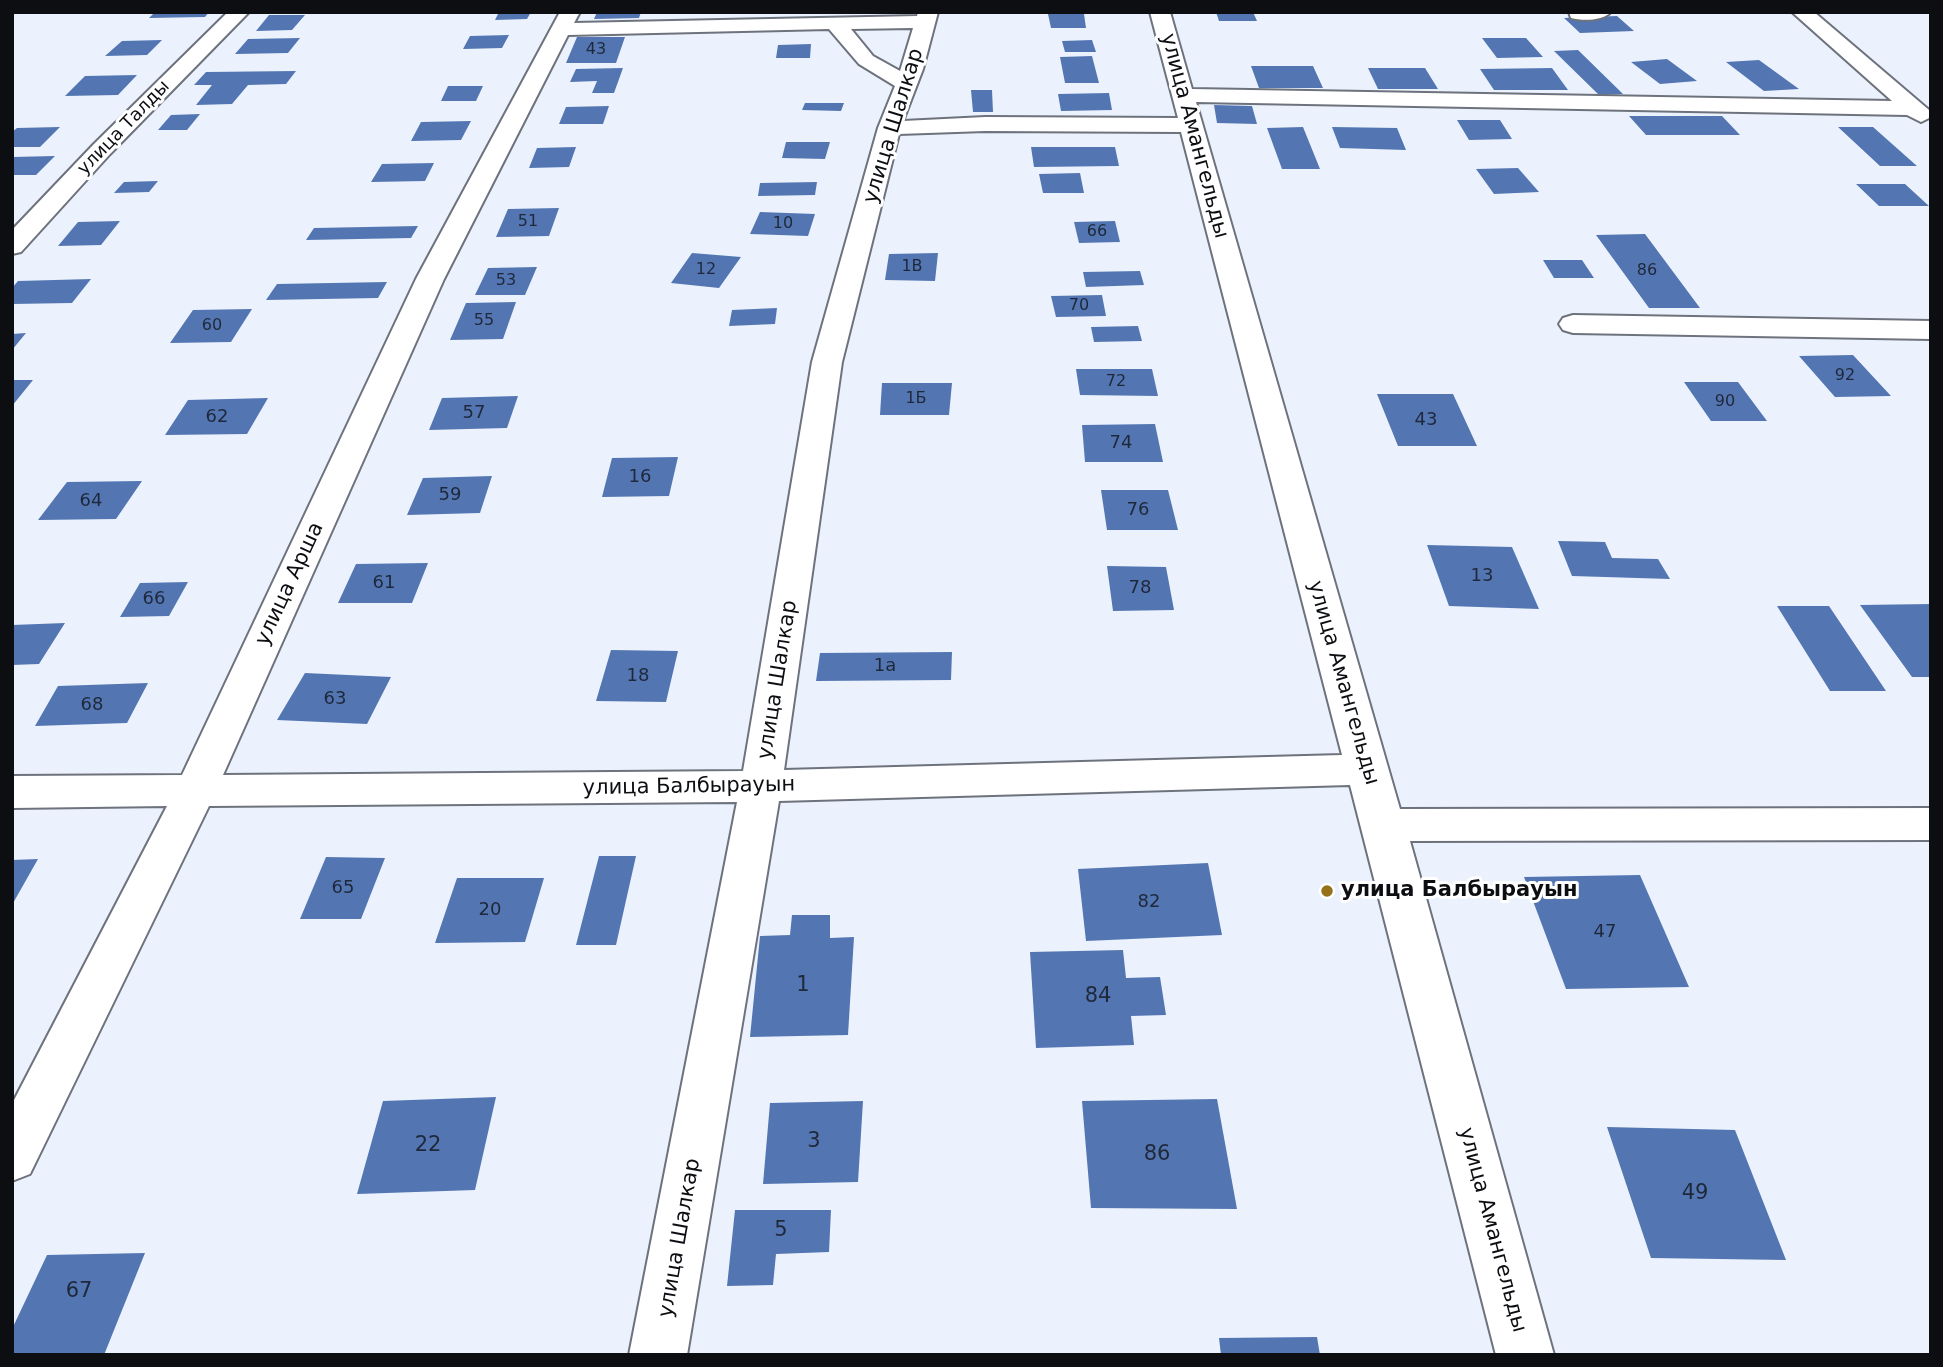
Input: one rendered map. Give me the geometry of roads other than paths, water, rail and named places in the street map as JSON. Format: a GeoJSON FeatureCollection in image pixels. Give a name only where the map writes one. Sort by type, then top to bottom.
{"type":"FeatureCollection","features":[{"type":"Feature","properties":{"kind":"street","name":"улица Талды"},"geometry":{"type":"LineString","coordinates":[[12,246],[102,149],[239,12]]}},
{"type":"Feature","properties":{"kind":"street","name":"улица Амангельды"},"geometry":{"type":"LineString","coordinates":[[1160,12],[1366,769],[1384,825],[1525,1355]]}},
{"type":"Feature","properties":{"kind":"street"},"geometry":{"type":"LineString","coordinates":[[1578,14],[1601,12]]}},
{"type":"Feature","properties":{"kind":"street"},"geometry":{"type":"LineString","coordinates":[[1802,12],[1931,123]]}},
{"type":"Feature","properties":{"kind":"street"},"geometry":{"type":"LineString","coordinates":[[565,21],[835,23],[927,17]]}},
{"type":"Feature","properties":{"kind":"street","name":"улица Шалкар"},"geometry":{"type":"LineString","coordinates":[[658,1355],[761,786],[827,362],[889,128],[907,84],[927,17]]}},
{"type":"Feature","properties":{"kind":"street","name":"улица Арша"},"geometry":{"type":"LineString","coordinates":[[12,1157],[195,792],[430,279],[565,21]]}},
{"type":"Feature","properties":{"kind":"street"},"geometry":{"type":"LineString","coordinates":[[835,23],[866,60],[907,84]]}},
{"type":"Feature","properties":{"kind":"street"},"geometry":{"type":"LineString","coordinates":[[889,128],[998,124],[1187,110],[1913,108]]}},
{"type":"Feature","properties":{"kind":"street"},"geometry":{"type":"LineString","coordinates":[[1573,324],[1931,330]]}},
{"type":"Feature","properties":{"kind":"street","name":"улица Балбырауын"},"geometry":{"type":"LineString","coordinates":[[12,792],[761,786],[1366,769]]}},
{"type":"Feature","properties":{"kind":"street"},"geometry":{"type":"LineString","coordinates":[[1384,825],[1931,824]]}},
{"type":"Feature","properties":{"kind":"place","name":"улица Балбырауын"},"geometry":{"type":"Point","coordinates":[1327,891]}}]}
